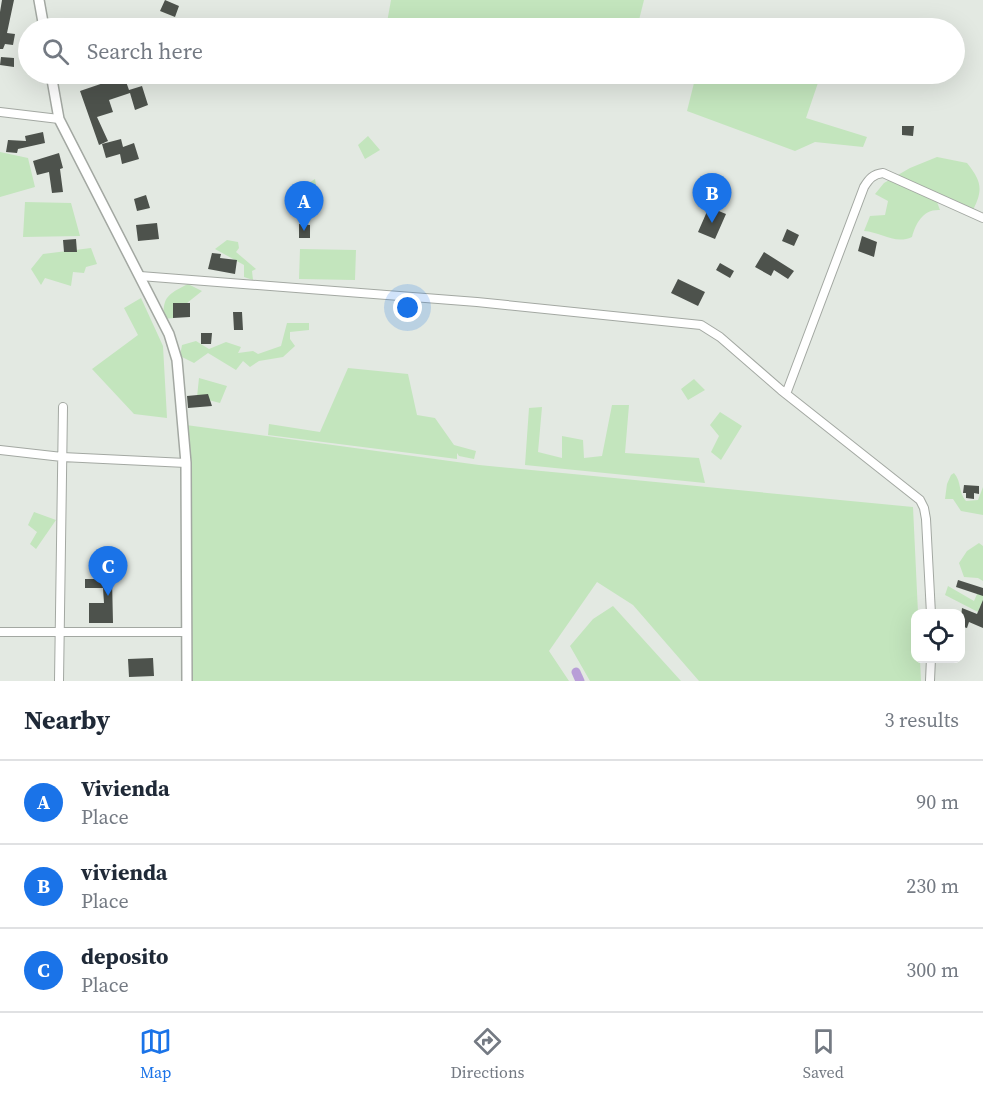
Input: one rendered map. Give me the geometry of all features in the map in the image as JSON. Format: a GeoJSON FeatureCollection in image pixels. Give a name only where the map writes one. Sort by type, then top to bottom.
{"type":"FeatureCollection","features":[{"type":"Feature","properties":{"kind":"street"},"geometry":{"type":"LineString","coordinates":[[39,0],[42,18]]}},
{"type":"Feature","properties":{"kind":"street"},"geometry":{"type":"LineString","coordinates":[[53,84],[59,120],[169,334],[177,360],[186,463],[187,681]]}},
{"type":"Feature","properties":{"kind":"street"},"geometry":{"type":"LineString","coordinates":[[0,112],[59,120]]}},
{"type":"Feature","properties":{"kind":"street"},"geometry":{"type":"LineString","coordinates":[[786,393],[860,198],[869,180],[876,174],[883,173],[983,218]]}},
{"type":"Feature","properties":{"kind":"street"},"geometry":{"type":"LineString","coordinates":[[140,276],[690,323],[710,330],[920,500],[926,519],[931,609]]}},
{"type":"Feature","properties":{"kind":"street"},"geometry":{"type":"LineString","coordinates":[[59,681],[63,407]]}},
{"type":"Feature","properties":{"kind":"street"},"geometry":{"type":"LineString","coordinates":[[0,450],[63,457],[186,463]]}},
{"type":"Feature","properties":{"kind":"street"},"geometry":{"type":"LineString","coordinates":[[0,632],[187,632]]}},
{"type":"Feature","properties":{"kind":"street"},"geometry":{"type":"LineString","coordinates":[[930,681],[931,663]]}},
{"type":"Feature","properties":{"kind":"green space"},"geometry":{"type":"Polygon","coordinates":[[[391,0],[644,0],[640,18],[388,18],[391,0]]]}},
{"type":"Feature","properties":{"kind":"green space"},"geometry":{"type":"Polygon","coordinates":[[[694,84],[818,84],[806,118],[867,137],[863,147],[815,142],[795,151],[687,111],[694,84]]]}},
{"type":"Feature","properties":{"kind":"green space"},"geometry":{"type":"Polygon","coordinates":[[[368,136],[380,150],[365,159],[358,145],[368,136]]]}},
{"type":"Feature","properties":{"kind":"green space"},"geometry":{"type":"Polygon","coordinates":[[[0,152],[28,158],[35,187],[0,197],[0,152]]]}},
{"type":"Feature","properties":{"kind":"green space"},"geometry":{"type":"Polygon","coordinates":[[[937,157],[967,163],[976,176],[979,193],[971,214],[948,197],[934,194],[940,210],[925,214],[912,237],[900,240],[864,231],[870,216],[885,215],[888,201],[875,194],[884,183],[910,168],[937,157]]]}},
{"type":"Feature","properties":{"kind":"green space"},"geometry":{"type":"Polygon","coordinates":[[[315,179],[318,198],[309,209],[295,192],[315,179]]]}},
{"type":"Feature","properties":{"kind":"green space"},"geometry":{"type":"Polygon","coordinates":[[[25,202],[71,203],[80,236],[23,237],[25,202]]]}},
{"type":"Feature","properties":{"kind":"green space"},"geometry":{"type":"Polygon","coordinates":[[[227,240],[238,242],[239,248],[236,252],[256,269],[252,271],[253,280],[244,277],[244,265],[215,249],[227,240]]]}},
{"type":"Feature","properties":{"kind":"green space"},"geometry":{"type":"Polygon","coordinates":[[[91,248],[97,264],[86,267],[84,273],[73,272],[71,286],[45,278],[41,285],[31,269],[43,254],[91,248]]]}},
{"type":"Feature","properties":{"kind":"green space"},"geometry":{"type":"Polygon","coordinates":[[[300,249],[356,250],[355,280],[299,279],[300,249]]]}},
{"type":"Feature","properties":{"kind":"green space"},"geometry":{"type":"Polygon","coordinates":[[[188,284],[202,291],[187,303],[173,303],[173,318],[164,319],[164,305],[168,297],[188,284]]]}},
{"type":"Feature","properties":{"kind":"green space"},"geometry":{"type":"Polygon","coordinates":[[[141,298],[163,346],[167,418],[134,414],[92,369],[138,335],[124,308],[141,298]]]}},
{"type":"Feature","properties":{"kind":"green space"},"geometry":{"type":"Polygon","coordinates":[[[287,323],[309,323],[309,330],[290,332],[290,339],[295,346],[283,357],[259,361],[250,367],[243,361],[236,370],[208,353],[194,363],[180,356],[182,345],[196,341],[209,349],[226,342],[241,347],[238,353],[253,351],[258,354],[281,346],[287,323]]]}},
{"type":"Feature","properties":{"kind":"green space"},"geometry":{"type":"Polygon","coordinates":[[[348,368],[408,374],[417,415],[435,418],[454,445],[476,451],[474,459],[459,456],[457,453],[457,459],[268,435],[269,424],[320,432],[348,368]]]}},
{"type":"Feature","properties":{"kind":"green space"},"geometry":{"type":"Polygon","coordinates":[[[199,378],[227,386],[220,403],[197,397],[199,378]]]}},
{"type":"Feature","properties":{"kind":"green space"},"geometry":{"type":"Polygon","coordinates":[[[694,379],[705,390],[688,400],[681,389],[694,379]]]}},
{"type":"Feature","properties":{"kind":"green space"},"geometry":{"type":"Polygon","coordinates":[[[612,405],[629,405],[625,453],[699,458],[705,483],[525,465],[529,408],[542,407],[538,452],[562,458],[562,436],[583,440],[584,458],[602,456],[612,405]]]}},
{"type":"Feature","properties":{"kind":"green space"},"geometry":{"type":"Polygon","coordinates":[[[720,412],[742,426],[721,460],[711,452],[719,436],[710,425],[720,412]]]}},
{"type":"Feature","properties":{"kind":"green space"},"geometry":{"type":"Polygon","coordinates":[[[186,425],[479,465],[913,507],[918,609],[911,609],[911,663],[920,663],[921,681],[699,681],[633,605],[597,582],[549,651],[569,681],[186,681],[186,425]]]}},
{"type":"Feature","properties":{"kind":"green space"},"geometry":{"type":"Polygon","coordinates":[[[954,473],[966,501],[978,500],[983,487],[983,515],[961,511],[953,499],[945,499],[947,484],[954,473]]]}},
{"type":"Feature","properties":{"kind":"green space"},"geometry":{"type":"Polygon","coordinates":[[[34,512],[56,520],[36,549],[30,544],[37,532],[28,525],[34,512]]]}},
{"type":"Feature","properties":{"kind":"green space"},"geometry":{"type":"Polygon","coordinates":[[[979,543],[983,546],[983,581],[978,578],[964,577],[959,563],[967,551],[979,543]]]}},
{"type":"Feature","properties":{"kind":"green space"},"geometry":{"type":"Polygon","coordinates":[[[948,586],[974,601],[977,594],[983,590],[983,609],[980,607],[978,612],[945,595],[948,586]]]}},
{"type":"Feature","properties":{"kind":"green space"},"geometry":{"type":"Polygon","coordinates":[[[613,606],[681,681],[590,681],[570,646],[593,619],[613,606]]]}},
{"type":"Feature","properties":{"kind":"building"},"geometry":{"type":"Polygon","coordinates":[[[2,0],[14,0],[7,33],[15,34],[13,45],[5,44],[3,49],[0,49],[0,12],[2,0]]]}},
{"type":"Feature","properties":{"kind":"building"},"geometry":{"type":"Polygon","coordinates":[[[165,0],[179,6],[175,17],[160,11],[165,0]]]}},
{"type":"Feature","properties":{"kind":"building"},"geometry":{"type":"Polygon","coordinates":[[[1,57],[14,58],[14,67],[0,65],[1,57]]]}},
{"type":"Feature","properties":{"kind":"building"},"geometry":{"type":"Polygon","coordinates":[[[101,84],[127,84],[129,90],[142,86],[148,105],[135,110],[130,93],[109,100],[113,112],[97,117],[108,141],[99,145],[80,91],[101,84]]]}},
{"type":"Feature","properties":{"kind":"building"},"geometry":{"type":"Polygon","coordinates":[[[902,126],[914,126],[913,136],[902,135],[902,126]]]}},
{"type":"Feature","properties":{"kind":"building"},"geometry":{"type":"Polygon","coordinates":[[[43,132],[45,143],[18,149],[17,153],[6,152],[8,140],[26,141],[25,136],[43,132]]]}},
{"type":"Feature","properties":{"kind":"building"},"geometry":{"type":"Polygon","coordinates":[[[121,139],[123,147],[134,143],[139,159],[122,164],[120,154],[106,158],[102,144],[121,139]]]}},
{"type":"Feature","properties":{"kind":"building"},"geometry":{"type":"Polygon","coordinates":[[[59,153],[63,168],[60,169],[63,192],[52,193],[49,172],[37,175],[33,161],[59,153]]]}},
{"type":"Feature","properties":{"kind":"building"},"geometry":{"type":"Polygon","coordinates":[[[146,195],[150,208],[137,211],[134,199],[146,195]]]}},
{"type":"Feature","properties":{"kind":"building"},"geometry":{"type":"Polygon","coordinates":[[[709,207],[726,214],[715,239],[698,232],[709,207]]]}},
{"type":"Feature","properties":{"kind":"building"},"geometry":{"type":"Polygon","coordinates":[[[157,223],[159,239],[138,241],[136,225],[157,223]]]}},
{"type":"Feature","properties":{"kind":"building"},"geometry":{"type":"Polygon","coordinates":[[[299,224],[310,225],[310,238],[299,238],[299,224]]]}},
{"type":"Feature","properties":{"kind":"building"},"geometry":{"type":"Polygon","coordinates":[[[787,229],[799,235],[794,246],[782,241],[787,229]]]}},
{"type":"Feature","properties":{"kind":"building"},"geometry":{"type":"Polygon","coordinates":[[[862,236],[877,242],[874,257],[858,251],[862,236]]]}},
{"type":"Feature","properties":{"kind":"building"},"geometry":{"type":"Polygon","coordinates":[[[76,239],[77,252],[64,252],[63,240],[76,239]]]}},
{"type":"Feature","properties":{"kind":"building"},"geometry":{"type":"Polygon","coordinates":[[[764,252],[794,271],[788,279],[774,270],[771,276],[755,267],[764,252]]]}},
{"type":"Feature","properties":{"kind":"building"},"geometry":{"type":"Polygon","coordinates":[[[212,253],[221,254],[220,258],[237,260],[235,274],[208,269],[212,253]]]}},
{"type":"Feature","properties":{"kind":"building"},"geometry":{"type":"Polygon","coordinates":[[[720,263],[734,271],[730,278],[716,270],[720,263]]]}},
{"type":"Feature","properties":{"kind":"building"},"geometry":{"type":"Polygon","coordinates":[[[678,279],[705,292],[698,306],[671,293],[678,279]]]}},
{"type":"Feature","properties":{"kind":"building"},"geometry":{"type":"Polygon","coordinates":[[[173,303],[190,303],[190,317],[173,318],[173,303]]]}},
{"type":"Feature","properties":{"kind":"building"},"geometry":{"type":"Polygon","coordinates":[[[233,312],[242,312],[243,330],[234,330],[233,312]]]}},
{"type":"Feature","properties":{"kind":"building"},"geometry":{"type":"Polygon","coordinates":[[[201,333],[212,333],[211,344],[201,344],[201,333]]]}},
{"type":"Feature","properties":{"kind":"building"},"geometry":{"type":"Polygon","coordinates":[[[208,394],[212,406],[188,408],[187,396],[208,394]]]}},
{"type":"Feature","properties":{"kind":"building"},"geometry":{"type":"Polygon","coordinates":[[[964,485],[979,486],[979,494],[974,493],[974,499],[966,498],[966,493],[963,493],[964,485]]]}},
{"type":"Feature","properties":{"kind":"building"},"geometry":{"type":"Polygon","coordinates":[[[85,579],[112,579],[113,623],[89,623],[89,603],[104,603],[103,588],[85,588],[85,579]]]}},
{"type":"Feature","properties":{"kind":"building"},"geometry":{"type":"Polygon","coordinates":[[[958,580],[983,588],[983,596],[956,587],[958,580]]]}},
{"type":"Feature","properties":{"kind":"building"},"geometry":{"type":"Polygon","coordinates":[[[983,600],[983,628],[969,622],[967,628],[965,627],[965,609],[977,614],[983,600]]]}},
{"type":"Feature","properties":{"kind":"building"},"geometry":{"type":"Polygon","coordinates":[[[153,658],[154,676],[129,677],[128,659],[153,658]]]}},
{"type":"Feature","properties":{"kind":"waterway"},"geometry":{"type":"LineString","coordinates":[[576,672],[580,681]]}},
{"type":"Feature","properties":{"kind":"place","name":"vivienda"},"geometry":{"type":"Point","coordinates":[712,223]}},
{"type":"Feature","properties":{"kind":"place","name":"Vivienda"},"geometry":{"type":"Point","coordinates":[304,231]}},
{"type":"Feature","properties":{"kind":"place","name":"deposito"},"geometry":{"type":"Point","coordinates":[108,596]}}]}
